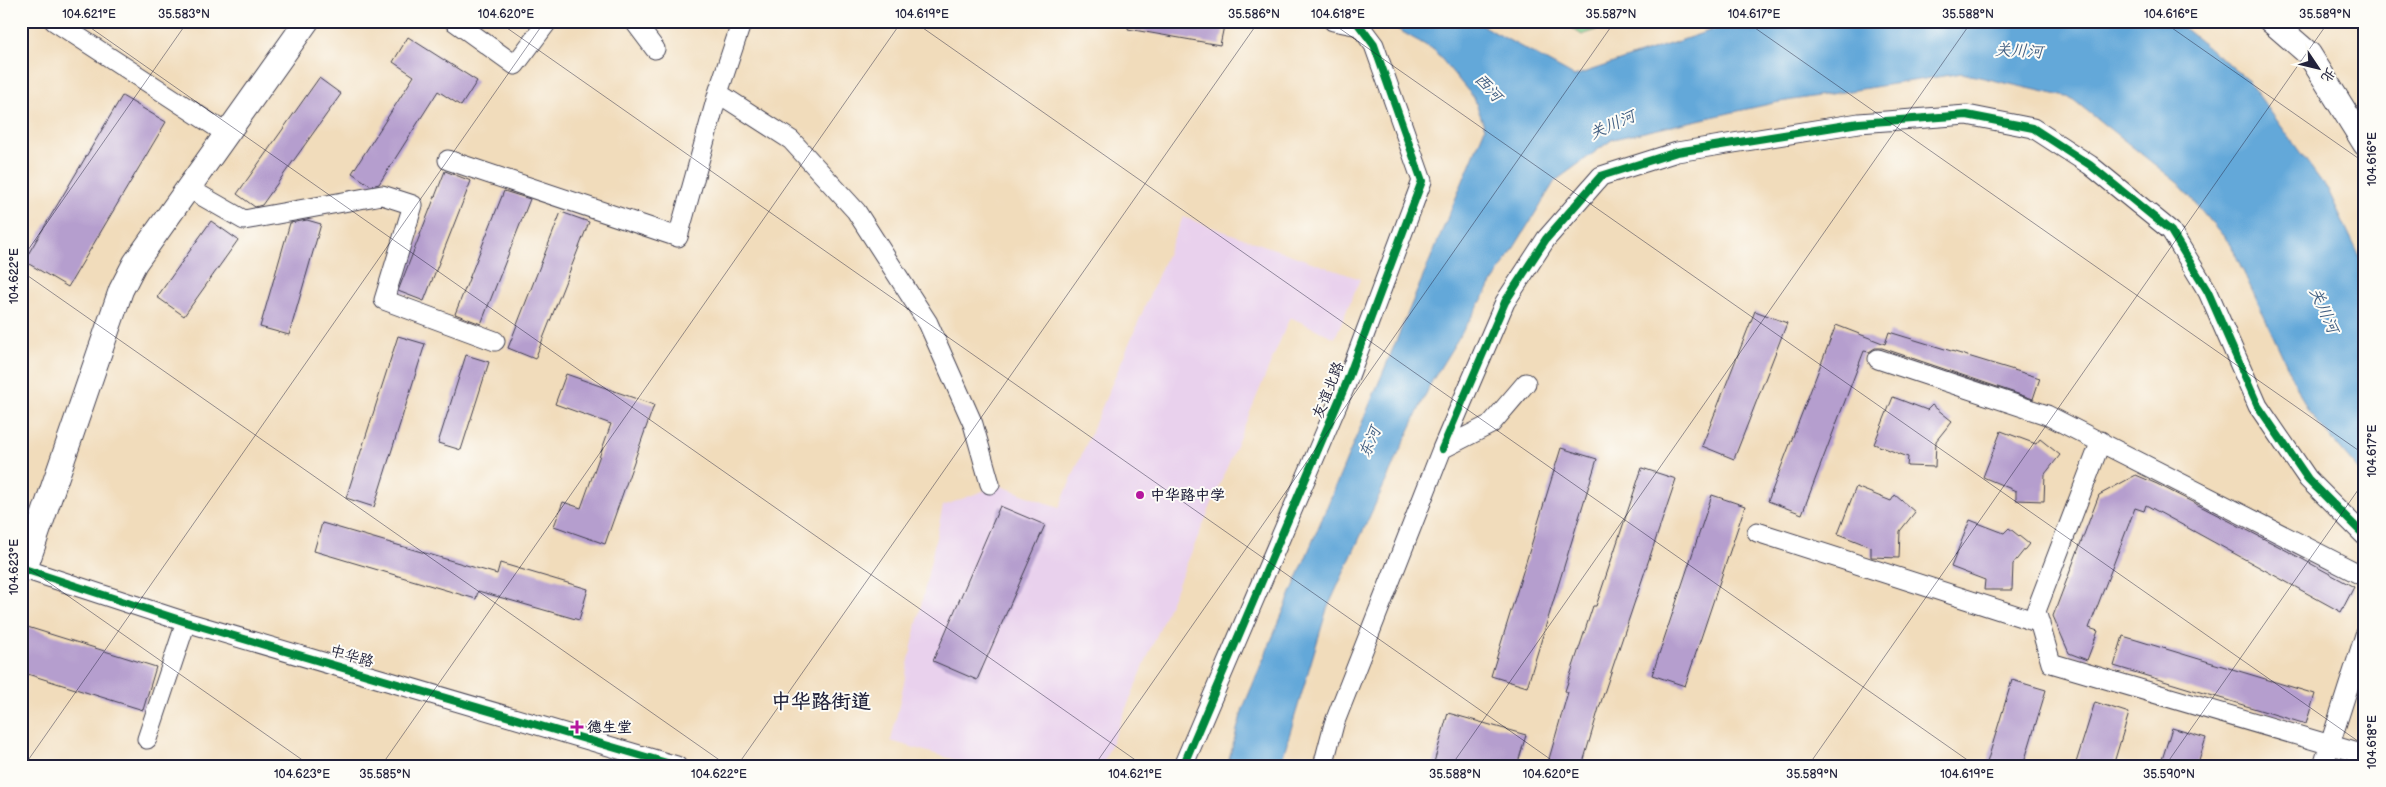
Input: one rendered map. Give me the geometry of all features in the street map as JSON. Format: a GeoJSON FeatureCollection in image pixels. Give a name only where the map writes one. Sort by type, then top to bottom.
{"type":"FeatureCollection","features":[{"type":"Feature","properties":{"kind":"main road"},"geometry":{"type":"LineString","coordinates":[[23,568],[121,290],[135,264],[307,21]]}},
{"type":"Feature","properties":{"kind":"main road"},"geometry":{"type":"LineString","coordinates":[[2271,21],[2309,54],[2365,144]]}},
{"type":"Feature","properties":{"kind":"street"},"geometry":{"type":"LineString","coordinates":[[54,21],[227,134]]}},
{"type":"Feature","properties":{"kind":"street"},"geometry":{"type":"LineString","coordinates":[[454,21],[515,65],[548,21]]}},
{"type":"Feature","properties":{"kind":"street"},"geometry":{"type":"LineString","coordinates":[[634,21],[655,49]]}},
{"type":"Feature","properties":{"kind":"street"},"geometry":{"type":"LineString","coordinates":[[448,160],[678,237],[718,93],[742,21]]}},
{"type":"Feature","properties":{"kind":"street"},"geometry":{"type":"LineString","coordinates":[[1333,21],[1358,24]]}},
{"type":"Feature","properties":{"kind":"street","name":"友谊北路"},"geometry":{"type":"LineString","coordinates":[[1183,766],[1346,384],[1422,181],[1374,45],[1358,24]]}},
{"type":"Feature","properties":{"kind":"street"},"geometry":{"type":"LineString","coordinates":[[718,93],[791,140],[856,211],[928,323],[974,424],[990,484]]}},
{"type":"Feature","properties":{"kind":"street"},"geometry":{"type":"LineString","coordinates":[[1323,766],[1334,724],[1442,449],[1505,302],[1546,239],[1601,176],[1677,152],[1859,123],[1967,115],[2033,128],[2090,165],[2171,231],[2208,292],[2258,406],[2308,479],[2365,536]]}},
{"type":"Feature","properties":{"kind":"street"},"geometry":{"type":"LineString","coordinates":[[188,188],[244,220],[382,196],[413,205],[384,300],[495,341]]}},
{"type":"Feature","properties":{"kind":"street"},"geometry":{"type":"LineString","coordinates":[[1878,359],[2046,414],[2365,577]]}},
{"type":"Feature","properties":{"kind":"street"},"geometry":{"type":"LineString","coordinates":[[1442,449],[1491,424],[1526,383]]}},
{"type":"Feature","properties":{"kind":"street"},"geometry":{"type":"LineString","coordinates":[[2100,441],[2036,611],[2051,663],[2365,755]]}},
{"type":"Feature","properties":{"kind":"street"},"geometry":{"type":"LineString","coordinates":[[1757,532],[2040,623]]}},
{"type":"Feature","properties":{"kind":"street","name":"中华路"},"geometry":{"type":"LineString","coordinates":[[23,568],[186,622],[677,766]]}},
{"type":"Feature","properties":{"kind":"street"},"geometry":{"type":"LineString","coordinates":[[147,739],[186,622]]}},
{"type":"Feature","properties":{"kind":"street"},"geometry":{"type":"LineString","coordinates":[[2323,766],[2365,635]]}},
{"type":"Feature","properties":{"kind":"shaded area","name":"中华路中学"},"geometry":{"type":"Polygon","coordinates":[[[1183,217],[1360,279],[1335,338],[1290,317],[1102,766],[976,766],[891,741],[943,506],[999,485],[1059,508],[1183,217]]]}},
{"type":"Feature","properties":{"kind":"green space"},"geometry":{"type":"Polygon","coordinates":[[[1561,21],[1623,21],[1582,35],[1561,21]]]}},
{"type":"Feature","properties":{"kind":"water"},"geometry":{"type":"Polygon","coordinates":[[[1391,21],[1474,21],[1574,76],[1739,21],[2175,21],[2246,78],[2329,192],[2365,268],[2365,478],[2308,411],[2231,245],[2179,184],[2071,98],[1962,73],[1774,103],[1613,139],[1555,181],[1432,381],[1327,609],[1280,766],[1227,766],[1243,708],[1485,128],[1474,98],[1434,50],[1397,29],[1391,21]]]}},
{"type":"Feature","properties":{"kind":"building"},"geometry":{"type":"Polygon","coordinates":[[[1129,21],[1225,21],[1220,45],[1128,29],[1129,21]]]}},
{"type":"Feature","properties":{"kind":"building"},"geometry":{"type":"Polygon","coordinates":[[[408,37],[477,81],[461,106],[438,91],[379,184],[371,186],[352,173],[414,76],[393,62],[408,37]]]}},
{"type":"Feature","properties":{"kind":"building"},"geometry":{"type":"Polygon","coordinates":[[[319,78],[341,94],[262,205],[255,207],[237,194],[319,78]]]}},
{"type":"Feature","properties":{"kind":"building"},"geometry":{"type":"Polygon","coordinates":[[[122,96],[166,122],[68,287],[24,261],[122,96]]]}},
{"type":"Feature","properties":{"kind":"building"},"geometry":{"type":"Polygon","coordinates":[[[445,171],[471,181],[424,301],[398,291],[445,171]]]}},
{"type":"Feature","properties":{"kind":"building"},"geometry":{"type":"Polygon","coordinates":[[[504,191],[530,199],[481,324],[455,314],[504,191]]]}},
{"type":"Feature","properties":{"kind":"building"},"geometry":{"type":"Polygon","coordinates":[[[561,212],[589,222],[535,359],[508,348],[561,212]]]}},
{"type":"Feature","properties":{"kind":"building"},"geometry":{"type":"Polygon","coordinates":[[[307,220],[321,224],[289,335],[260,327],[290,223],[307,220]]]}},
{"type":"Feature","properties":{"kind":"building"},"geometry":{"type":"Polygon","coordinates":[[[211,221],[238,240],[184,316],[157,297],[211,221]]]}},
{"type":"Feature","properties":{"kind":"building"},"geometry":{"type":"Polygon","coordinates":[[[1755,311],[1787,323],[1734,459],[1702,446],[1755,311]]]}},
{"type":"Feature","properties":{"kind":"building"},"geometry":{"type":"Polygon","coordinates":[[[1836,325],[1885,344],[1889,332],[2040,378],[2033,399],[1882,348],[1875,348],[1869,352],[1864,351],[1802,514],[1768,501],[1836,325]]]}},
{"type":"Feature","properties":{"kind":"building"},"geometry":{"type":"Polygon","coordinates":[[[398,336],[425,344],[374,507],[346,498],[398,336]]]}},
{"type":"Feature","properties":{"kind":"building"},"geometry":{"type":"Polygon","coordinates":[[[466,355],[489,362],[461,450],[438,443],[466,355]]]}},
{"type":"Feature","properties":{"kind":"building"},"geometry":{"type":"Polygon","coordinates":[[[566,374],[654,405],[605,544],[554,526],[563,502],[581,508],[611,424],[555,404],[566,374]]]}},
{"type":"Feature","properties":{"kind":"building"},"geometry":{"type":"Polygon","coordinates":[[[1893,397],[1927,410],[1932,405],[1952,421],[1936,441],[1935,467],[1907,466],[1908,457],[1874,444],[1893,397]]]}},
{"type":"Feature","properties":{"kind":"building"},"geometry":{"type":"Polygon","coordinates":[[[2001,431],[2036,444],[2040,439],[2060,455],[2045,474],[2044,501],[2016,500],[2016,491],[1983,477],[2001,431]]]}},
{"type":"Feature","properties":{"kind":"building"},"geometry":{"type":"Polygon","coordinates":[[[1561,448],[1597,459],[1527,687],[1491,676],[1561,448]]]}},
{"type":"Feature","properties":{"kind":"building"},"geometry":{"type":"Polygon","coordinates":[[[1642,468],[1676,479],[1599,708],[1582,766],[1547,766],[1568,692],[1565,691],[1593,606],[1596,606],[1642,468]]]}},
{"type":"Feature","properties":{"kind":"building"},"geometry":{"type":"Polygon","coordinates":[[[2136,475],[2278,546],[2354,587],[2341,612],[2146,505],[2144,511],[2135,508],[2089,628],[2098,631],[2087,660],[2069,653],[2053,616],[2099,495],[2136,475]]]}},
{"type":"Feature","properties":{"kind":"building"},"geometry":{"type":"Polygon","coordinates":[[[1856,487],[1891,501],[1895,495],[1915,512],[1900,531],[1899,558],[1871,557],[1871,547],[1838,534],[1856,487]]]}},
{"type":"Feature","properties":{"kind":"building"},"geometry":{"type":"Polygon","coordinates":[[[1712,495],[1745,506],[1685,686],[1652,675],[1712,495]]]}},
{"type":"Feature","properties":{"kind":"building"},"geometry":{"type":"Polygon","coordinates":[[[1000,506],[1045,525],[977,680],[933,661],[1000,506]]]}},
{"type":"Feature","properties":{"kind":"building"},"geometry":{"type":"Polygon","coordinates":[[[1970,520],[2004,533],[2009,528],[2029,544],[2013,564],[2012,590],[1984,590],[1985,580],[1951,567],[1970,520]]]}},
{"type":"Feature","properties":{"kind":"building"},"geometry":{"type":"Polygon","coordinates":[[[322,523],[497,574],[500,563],[588,589],[579,620],[478,591],[476,599],[314,551],[322,523]]]}},
{"type":"Feature","properties":{"kind":"building"},"geometry":{"type":"Polygon","coordinates":[[[21,625],[156,667],[143,710],[21,672],[21,625]]]}},
{"type":"Feature","properties":{"kind":"building"},"geometry":{"type":"Polygon","coordinates":[[[2123,636],[2315,694],[2306,724],[2114,666],[2123,636]]]}},
{"type":"Feature","properties":{"kind":"building"},"geometry":{"type":"Polygon","coordinates":[[[2012,680],[2046,690],[2023,766],[1986,766],[2012,680]]]}},
{"type":"Feature","properties":{"kind":"building"},"geometry":{"type":"Polygon","coordinates":[[[2095,702],[2129,713],[2113,766],[2075,766],[2095,702]]]}},
{"type":"Feature","properties":{"kind":"building"},"geometry":{"type":"Polygon","coordinates":[[[1448,713],[1526,735],[1517,766],[1433,766],[1448,713]]]}},
{"type":"Feature","properties":{"kind":"building"},"geometry":{"type":"Polygon","coordinates":[[[2172,728],[2206,738],[2197,766],[2160,766],[2172,728]]]}},
{"type":"Feature","properties":{"kind":"cycle path"},"geometry":{"type":"LineString","coordinates":[[1183,766],[1346,384],[1422,181],[1374,45],[1356,21]]}},
{"type":"Feature","properties":{"kind":"cycle path"},"geometry":{"type":"LineString","coordinates":[[1442,449],[1505,302],[1546,239],[1601,176],[1677,152],[1859,123],[1967,115],[2033,128],[2090,165],[2171,231],[2208,292],[2258,406],[2308,479],[2365,536]]}},
{"type":"Feature","properties":{"kind":"cycle path"},"geometry":{"type":"LineString","coordinates":[[21,568],[186,622],[677,766]]}},
{"type":"Feature","properties":{"kind":"place","name":"中华路中学"},"geometry":{"type":"Point","coordinates":[1140,495]}},
{"type":"Feature","properties":{"kind":"place","name":"德生堂"},"geometry":{"type":"Point","coordinates":[577,727]}},
{"type":"Feature","properties":{"kind":"district","name":"中华路街道"},"geometry":{"type":"Point","coordinates":[821,701]}},
{"type":"Feature","properties":{"kind":"water label","name":"关川河"},"geometry":{"type":"Point","coordinates":[2019,50]}},
{"type":"Feature","properties":{"kind":"water label","name":"西河"},"geometry":{"type":"Point","coordinates":[1489,87]}},
{"type":"Feature","properties":{"kind":"water label","name":"关川河"},"geometry":{"type":"Point","coordinates":[1612,124]}},
{"type":"Feature","properties":{"kind":"water label","name":"关川河"},"geometry":{"type":"Point","coordinates":[2325,310]}},
{"type":"Feature","properties":{"kind":"water label","name":"东河"},"geometry":{"type":"Point","coordinates":[1369,442]}}]}
